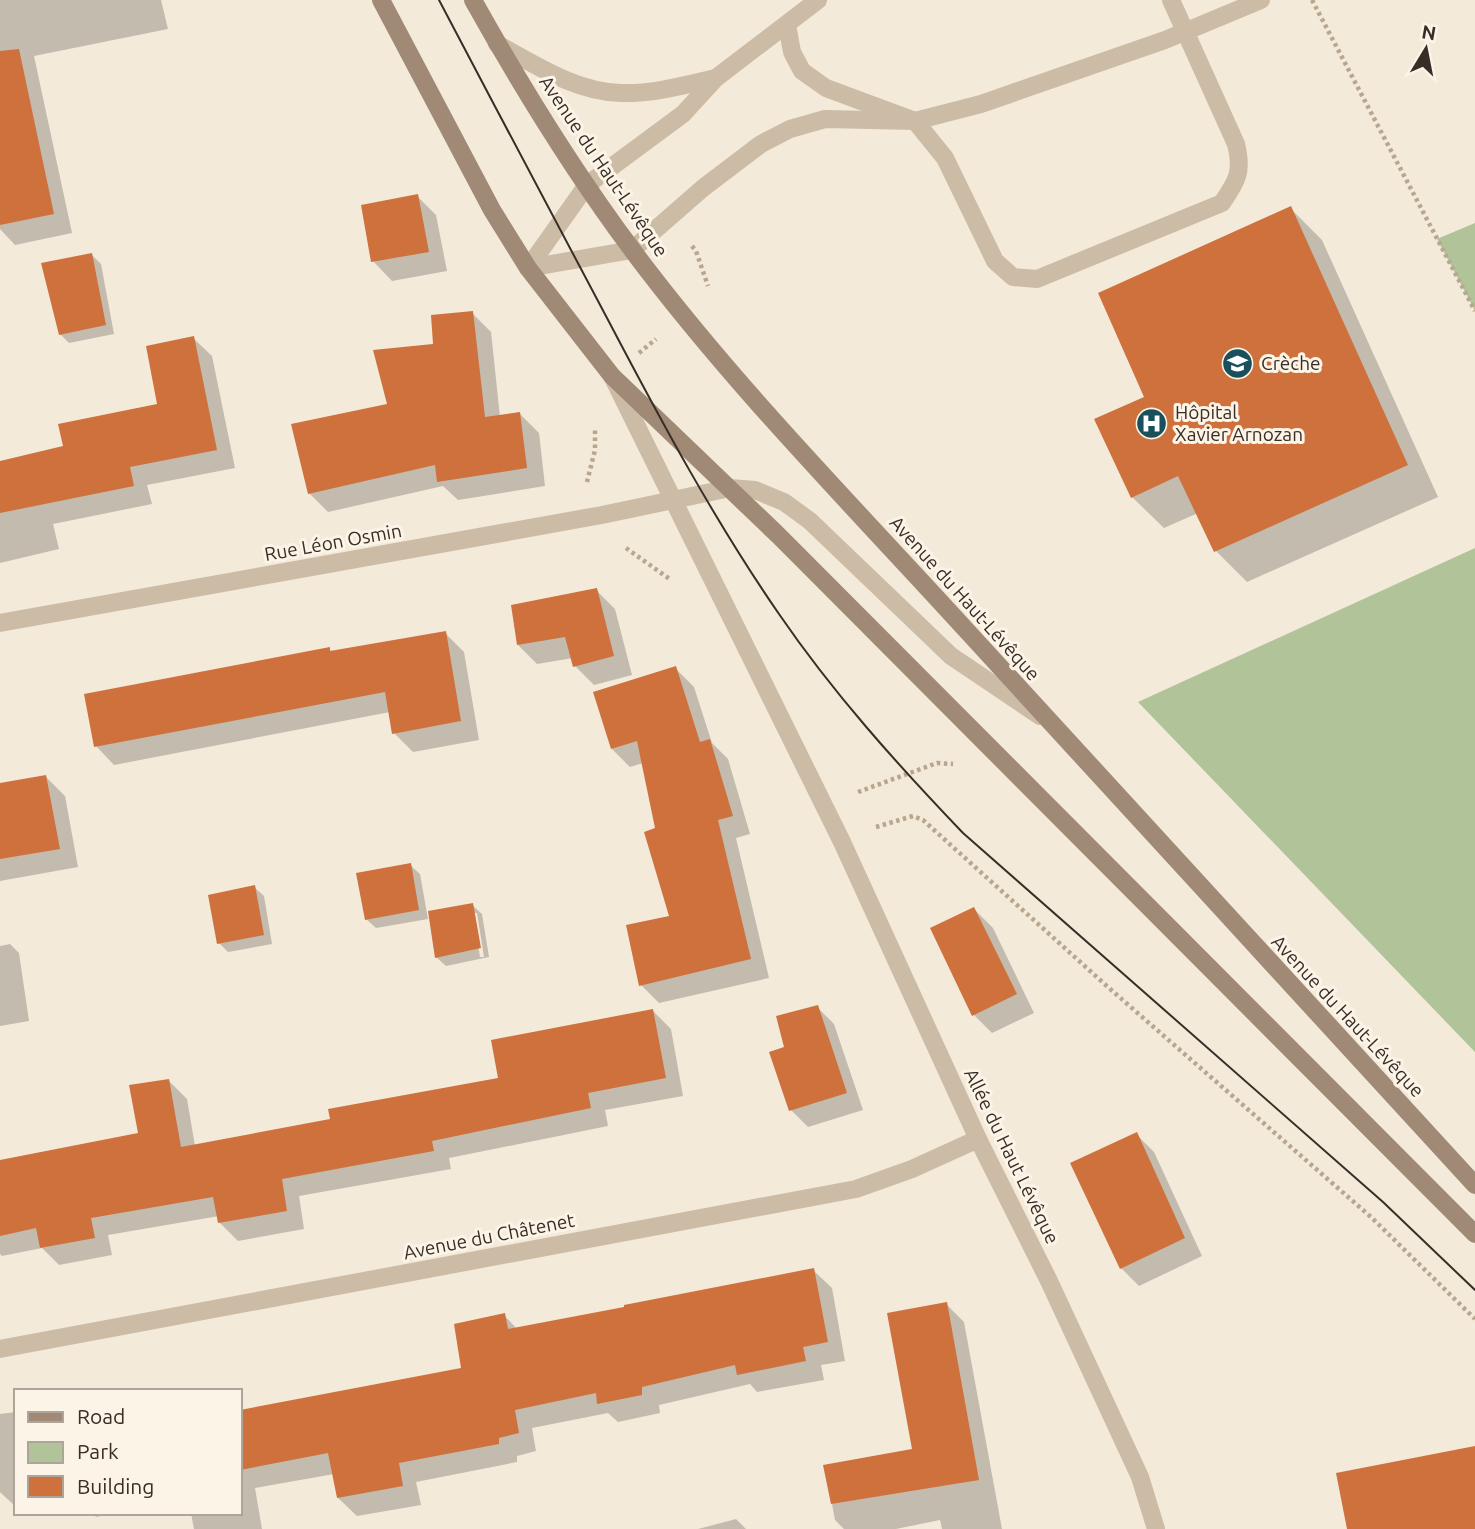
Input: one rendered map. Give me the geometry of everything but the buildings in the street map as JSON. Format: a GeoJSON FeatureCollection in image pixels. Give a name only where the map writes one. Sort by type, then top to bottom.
{"type":"FeatureCollection","features":[{"type":"Feature","properties":{"kind":"main road"},"geometry":{"type":"LineString","coordinates":[[381,0],[492,210],[528,268],[612,376],[730,488],[1475,1234]]}},
{"type":"Feature","properties":{"kind":"main road","name":"Avenue du Haut-Lévêque"},"geometry":{"type":"LineString","coordinates":[[474,0],[497,44],[587,185],[632,250],[695,329],[1049,723],[1475,1185]]}},
{"type":"Feature","properties":{"kind":"street"},"geometry":{"type":"LineString","coordinates":[[528,268],[587,185],[683,114],[716,78],[818,0]]}},
{"type":"Feature","properties":{"kind":"street"},"geometry":{"type":"LineString","coordinates":[[787,25],[792,52],[802,71],[826,89],[915,121],[945,158],[995,261],[1013,276],[1037,279],[1222,203],[1236,182],[1240,162],[1236,144],[1171,0]]}},
{"type":"Feature","properties":{"kind":"street"},"geometry":{"type":"LineString","coordinates":[[528,268],[632,250],[713,180],[761,144],[790,130],[825,119],[915,121],[981,104],[1185,32],[1261,0]]}},
{"type":"Feature","properties":{"kind":"street"},"geometry":{"type":"LineString","coordinates":[[497,44],[554,76],[590,88],[619,93],[665,89],[716,78]]}},
{"type":"Feature","properties":{"kind":"street"},"geometry":{"type":"LineString","coordinates":[[612,376],[824,804]]}},
{"type":"Feature","properties":{"kind":"street"},"geometry":{"type":"LineString","coordinates":[[730,488],[755,490],[784,502],[810,521],[951,656],[1049,723]]}},
{"type":"Feature","properties":{"kind":"street","name":"Rue Léon Osmin"},"geometry":{"type":"LineString","coordinates":[[0,623],[602,515],[730,488]]}},
{"type":"Feature","properties":{"kind":"street","name":"Allée du Haut Lévêque"},"geometry":{"type":"LineString","coordinates":[[824,804],[978,1139],[1049,1281],[1140,1477],[1156,1529]]}},
{"type":"Feature","properties":{"kind":"street","name":"Avenue du Châtenet"},"geometry":{"type":"LineString","coordinates":[[0,1349],[856,1189],[912,1169],[978,1139]]}},
{"type":"Feature","properties":{"kind":"path"},"geometry":{"type":"LineString","coordinates":[[1312,0],[1475,311]]}},
{"type":"Feature","properties":{"kind":"path"},"geometry":{"type":"LineString","coordinates":[[824,804],[937,763],[948,762],[958,766]]}},
{"type":"Feature","properties":{"kind":"path"},"geometry":{"type":"LineString","coordinates":[[842,842],[870,828],[913,816],[923,820],[1109,988],[1371,1217],[1475,1318]]}},
{"type":"Feature","properties":{"kind":"green space"},"geometry":{"type":"Polygon","coordinates":[[[1475,223],[1475,311],[1437,239],[1475,223]]]}},
{"type":"Feature","properties":{"kind":"green space"},"geometry":{"type":"Polygon","coordinates":[[[1475,548],[1475,1052],[1138,702],[1475,548]]]}},
{"type":"Feature","properties":{"kind":"tram line"},"geometry":{"type":"LineString","coordinates":[[439,0],[689,469],[755,578],[844,700],[963,833],[1383,1202],[1475,1290]]}},
{"type":"Feature","properties":{"kind":"place","name":"Crèche"},"geometry":{"type":"Point","coordinates":[1238,363]}},
{"type":"Feature","properties":{"kind":"place","name":"Hôpital Xavier Arnozan"},"geometry":{"type":"Point","coordinates":[1152,423]}}]}
